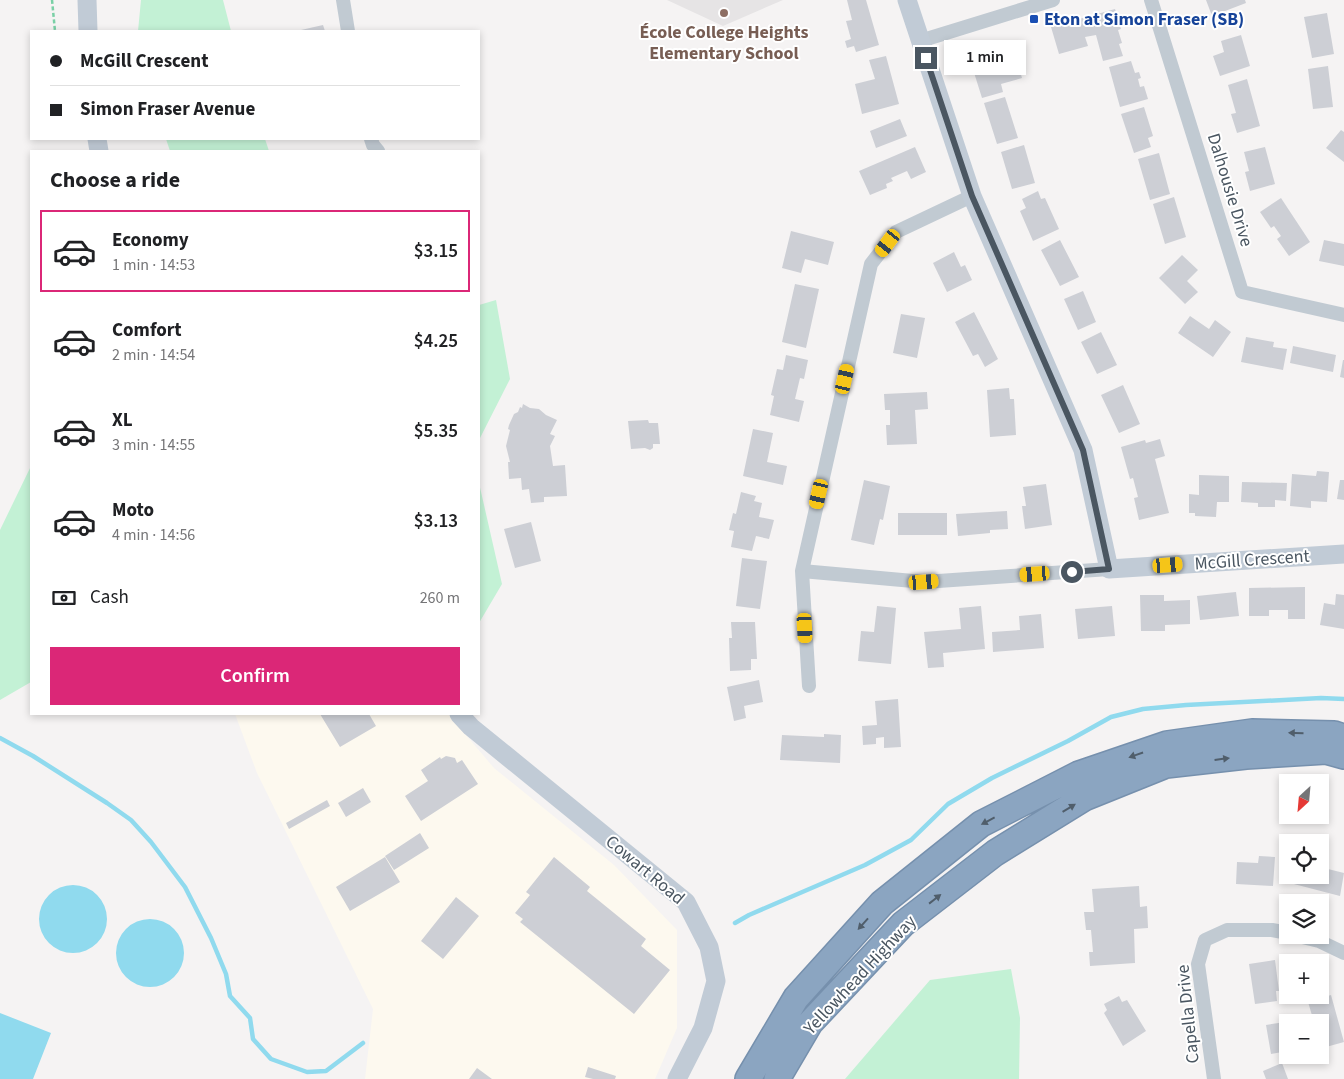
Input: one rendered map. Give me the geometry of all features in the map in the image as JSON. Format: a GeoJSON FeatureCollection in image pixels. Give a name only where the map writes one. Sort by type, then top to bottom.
{"type":"FeatureCollection","features":[{"type":"Feature","properties":{"kind":"highway","name":"Yellowhead Highway"},"geometry":{"type":"LineString","coordinates":[[748,1079],[796,998],[882,904],[981,824],[1079,774],[1167,744],[1252,732],[1334,734],[1344,736]]}},
{"type":"Feature","properties":{"kind":"highway","name":"Yellowhead Highway"},"geometry":{"type":"LineString","coordinates":[[777,1079],[810,1023],[903,924],[995,853],[1084,798],[1166,766],[1246,756],[1326,751],[1344,756]]}},
{"type":"Feature","properties":{"kind":"street"},"geometry":{"type":"LineString","coordinates":[[87,0],[88,30]]}},
{"type":"Feature","properties":{"kind":"street"},"geometry":{"type":"LineString","coordinates":[[343,0],[348,30]]}},
{"type":"Feature","properties":{"kind":"street"},"geometry":{"type":"LineString","coordinates":[[907,0],[972,196],[1083,450],[1109,569]]}},
{"type":"Feature","properties":{"kind":"street"},"geometry":{"type":"LineString","coordinates":[[920,41],[1053,0]]}},
{"type":"Feature","properties":{"kind":"street","name":"Dalhousie Drive"},"geometry":{"type":"LineString","coordinates":[[1151,0],[1242,292],[1344,315]]}},
{"type":"Feature","properties":{"kind":"street"},"geometry":{"type":"LineString","coordinates":[[809,686],[802,571],[871,264],[896,232],[972,196]]}},
{"type":"Feature","properties":{"kind":"street","name":"McGill Crescent"},"geometry":{"type":"LineString","coordinates":[[802,571],[924,582],[1344,554]]}},
{"type":"Feature","properties":{"kind":"street","name":"Cowart Road"},"geometry":{"type":"LineString","coordinates":[[460,715],[471,727],[686,902],[710,947],[716,981],[703,1028],[677,1079]]}},
{"type":"Feature","properties":{"kind":"street","name":"Capella Drive"},"geometry":{"type":"LineString","coordinates":[[1214,1079],[1198,964],[1205,940],[1227,930],[1279,931]]}},
{"type":"Feature","properties":{"kind":"street"},"geometry":{"type":"LineString","coordinates":[[1325,944],[1344,953]]}},
{"type":"Feature","properties":{"kind":"path"},"geometry":{"type":"LineString","coordinates":[[52,0],[55,30]]}},
{"type":"Feature","properties":{"kind":"shaded area","name":"École College Heights Elementary School"},"geometry":{"type":"Polygon","coordinates":[[[667,0],[783,0],[723,26],[667,0]]]}},
{"type":"Feature","properties":{"kind":"shaded area"},"geometry":{"type":"Polygon","coordinates":[[[235,715],[449,715],[494,768],[614,865],[677,930],[677,1028],[655,1079],[365,1079],[373,1009],[257,773],[235,715]]]}},
{"type":"Feature","properties":{"kind":"green space"},"geometry":{"type":"Polygon","coordinates":[[[141,0],[223,0],[231,30],[138,30],[141,0]]]}},
{"type":"Feature","properties":{"kind":"green space"},"geometry":{"type":"Polygon","coordinates":[[[166,140],[265,140],[269,150],[170,150],[166,140]]]}},
{"type":"Feature","properties":{"kind":"green space"},"geometry":{"type":"Polygon","coordinates":[[[496,300],[510,379],[480,438],[480,305],[496,300]]]}},
{"type":"Feature","properties":{"kind":"green space"},"geometry":{"type":"Polygon","coordinates":[[[30,468],[30,683],[0,700],[0,530],[30,468]]]}},
{"type":"Feature","properties":{"kind":"green space"},"geometry":{"type":"Polygon","coordinates":[[[480,487],[502,584],[480,621],[480,487]]]}},
{"type":"Feature","properties":{"kind":"green space"},"geometry":{"type":"Polygon","coordinates":[[[1011,969],[1020,1018],[1019,1079],[845,1079],[930,980],[1011,969]]]}},
{"type":"Feature","properties":{"kind":"water"},"geometry":{"type":"Polygon","coordinates":[[[66,885],[80,885],[92,890],[102,900],[107,912],[107,926],[102,938],[92,948],[80,953],[66,953],[54,948],[44,938],[39,926],[39,912],[44,900],[54,890],[66,885]]]}},
{"type":"Feature","properties":{"kind":"water"},"geometry":{"type":"Polygon","coordinates":[[[143,919],[157,919],[169,924],[179,934],[184,946],[184,960],[179,972],[169,982],[157,987],[143,987],[131,982],[121,972],[116,960],[116,946],[121,934],[131,924],[143,919]]]}},
{"type":"Feature","properties":{"kind":"water"},"geometry":{"type":"Polygon","coordinates":[[[0,1013],[51,1033],[33,1079],[0,1079],[0,1013]]]}},
{"type":"Feature","properties":{"kind":"building"},"geometry":{"type":"Polygon","coordinates":[[[847,0],[866,0],[879,45],[856,52],[854,46],[847,48],[845,41],[851,39],[846,21],[852,20],[847,0]]]}},
{"type":"Feature","properties":{"kind":"building"},"geometry":{"type":"Polygon","coordinates":[[[1206,0],[1245,0],[1246,3],[1212,16],[1206,0]]]}},
{"type":"Feature","properties":{"kind":"building"},"geometry":{"type":"Polygon","coordinates":[[[1115,9],[1121,29],[1118,30],[1122,43],[1119,44],[1123,56],[1103,61],[1096,35],[1085,37],[1088,46],[1059,54],[1051,27],[1115,9]]]}},
{"type":"Feature","properties":{"kind":"building"},"geometry":{"type":"Polygon","coordinates":[[[1327,13],[1334,54],[1312,58],[1304,17],[1327,13]]]}},
{"type":"Feature","properties":{"kind":"building"},"geometry":{"type":"Polygon","coordinates":[[[323,25],[325,30],[301,30],[323,25]]]}},
{"type":"Feature","properties":{"kind":"building"},"geometry":{"type":"Polygon","coordinates":[[[1241,35],[1250,66],[1220,76],[1213,56],[1224,52],[1221,41],[1241,35]]]}},
{"type":"Feature","properties":{"kind":"building"},"geometry":{"type":"Polygon","coordinates":[[[1011,40],[1022,78],[1001,84],[1003,92],[982,98],[971,63],[992,57],[993,61],[997,60],[993,45],[1011,40]]]}},
{"type":"Feature","properties":{"kind":"building"},"geometry":{"type":"Polygon","coordinates":[[[886,56],[899,104],[862,114],[855,84],[875,79],[869,60],[886,56]]]}},
{"type":"Feature","properties":{"kind":"building"},"geometry":{"type":"Polygon","coordinates":[[[1131,61],[1135,73],[1139,72],[1141,78],[1138,79],[1140,87],[1144,86],[1148,99],[1120,107],[1109,67],[1131,61]]]}},
{"type":"Feature","properties":{"kind":"building"},"geometry":{"type":"Polygon","coordinates":[[[1328,66],[1333,107],[1313,109],[1308,69],[1328,66]]]}},
{"type":"Feature","properties":{"kind":"building"},"geometry":{"type":"Polygon","coordinates":[[[1247,79],[1260,126],[1237,133],[1231,114],[1236,113],[1228,85],[1247,79]]]}},
{"type":"Feature","properties":{"kind":"building"},"geometry":{"type":"Polygon","coordinates":[[[1005,97],[1018,138],[997,144],[984,103],[1005,97]]]}},
{"type":"Feature","properties":{"kind":"building"},"geometry":{"type":"Polygon","coordinates":[[[1144,107],[1153,136],[1148,138],[1151,147],[1134,153],[1121,114],[1144,107]]]}},
{"type":"Feature","properties":{"kind":"building"},"geometry":{"type":"Polygon","coordinates":[[[900,119],[907,136],[876,148],[870,131],[900,119]]]}},
{"type":"Feature","properties":{"kind":"building"},"geometry":{"type":"Polygon","coordinates":[[[1341,130],[1344,132],[1344,162],[1326,148],[1341,130]]]}},
{"type":"Feature","properties":{"kind":"building"},"geometry":{"type":"Polygon","coordinates":[[[1024,145],[1035,183],[1012,189],[1001,152],[1024,145]]]}},
{"type":"Feature","properties":{"kind":"building"},"geometry":{"type":"Polygon","coordinates":[[[915,147],[926,172],[911,179],[907,171],[891,178],[893,181],[886,184],[887,188],[870,195],[859,171],[915,147]]]}},
{"type":"Feature","properties":{"kind":"building"},"geometry":{"type":"Polygon","coordinates":[[[1265,147],[1275,184],[1250,191],[1245,172],[1249,171],[1244,152],[1265,147]]]}},
{"type":"Feature","properties":{"kind":"building"},"geometry":{"type":"Polygon","coordinates":[[[1159,153],[1170,194],[1150,200],[1138,159],[1159,153]]]}},
{"type":"Feature","properties":{"kind":"building"},"geometry":{"type":"Polygon","coordinates":[[[1038,191],[1041,199],[1045,198],[1059,229],[1033,241],[1020,211],[1026,208],[1022,199],[1038,191]]]}},
{"type":"Feature","properties":{"kind":"building"},"geometry":{"type":"Polygon","coordinates":[[[1174,197],[1186,237],[1165,244],[1153,204],[1174,197]]]}},
{"type":"Feature","properties":{"kind":"building"},"geometry":{"type":"Polygon","coordinates":[[[1281,198],[1310,242],[1289,256],[1277,239],[1281,236],[1274,226],[1271,228],[1260,212],[1281,198]]]}},
{"type":"Feature","properties":{"kind":"building"},"geometry":{"type":"Polygon","coordinates":[[[791,231],[834,242],[828,265],[805,259],[801,273],[782,268],[791,231]]]}},
{"type":"Feature","properties":{"kind":"building"},"geometry":{"type":"Polygon","coordinates":[[[1060,240],[1079,277],[1060,286],[1041,250],[1060,240]]]}},
{"type":"Feature","properties":{"kind":"building"},"geometry":{"type":"Polygon","coordinates":[[[1324,240],[1344,244],[1344,266],[1319,261],[1324,240]]]}},
{"type":"Feature","properties":{"kind":"building"},"geometry":{"type":"Polygon","coordinates":[[[954,252],[961,267],[965,265],[972,280],[947,292],[933,263],[954,252]]]}},
{"type":"Feature","properties":{"kind":"building"},"geometry":{"type":"Polygon","coordinates":[[[1182,255],[1198,270],[1187,281],[1198,292],[1185,304],[1159,278],[1182,255]]]}},
{"type":"Feature","properties":{"kind":"building"},"geometry":{"type":"Polygon","coordinates":[[[795,284],[819,289],[806,348],[782,342],[795,284]]]}},
{"type":"Feature","properties":{"kind":"building"},"geometry":{"type":"Polygon","coordinates":[[[1083,291],[1096,322],[1078,330],[1064,299],[1083,291]]]}},
{"type":"Feature","properties":{"kind":"building"},"geometry":{"type":"Polygon","coordinates":[[[974,312],[998,359],[985,367],[978,354],[973,356],[955,322],[974,312]]]}},
{"type":"Feature","properties":{"kind":"building"},"geometry":{"type":"Polygon","coordinates":[[[901,314],[925,318],[917,358],[893,353],[901,314]]]}},
{"type":"Feature","properties":{"kind":"building"},"geometry":{"type":"Polygon","coordinates":[[[1190,316],[1209,329],[1215,320],[1231,332],[1213,357],[1178,333],[1190,316]]]}},
{"type":"Feature","properties":{"kind":"building"},"geometry":{"type":"Polygon","coordinates":[[[1101,332],[1117,365],[1097,374],[1081,342],[1101,332]]]}},
{"type":"Feature","properties":{"kind":"building"},"geometry":{"type":"Polygon","coordinates":[[[1246,337],[1274,342],[1273,347],[1287,349],[1283,370],[1241,362],[1246,337]]]}},
{"type":"Feature","properties":{"kind":"building"},"geometry":{"type":"Polygon","coordinates":[[[1293,346],[1336,355],[1333,372],[1290,363],[1293,346]]]}},
{"type":"Feature","properties":{"kind":"building"},"geometry":{"type":"Polygon","coordinates":[[[786,355],[808,360],[804,379],[800,378],[795,399],[804,401],[799,422],[770,415],[774,396],[771,395],[777,369],[783,370],[786,355]]]}},
{"type":"Feature","properties":{"kind":"building"},"geometry":{"type":"Polygon","coordinates":[[[1344,360],[1344,378],[1340,377],[1344,360]]]}},
{"type":"Feature","properties":{"kind":"building"},"geometry":{"type":"Polygon","coordinates":[[[1123,385],[1140,424],[1119,433],[1101,395],[1123,385]]]}},
{"type":"Feature","properties":{"kind":"building"},"geometry":{"type":"Polygon","coordinates":[[[1009,388],[1010,399],[1014,399],[1016,435],[990,437],[987,390],[1009,388]]]}},
{"type":"Feature","properties":{"kind":"building"},"geometry":{"type":"Polygon","coordinates":[[[927,392],[928,409],[915,410],[917,444],[887,445],[886,425],[890,425],[890,410],[885,410],[884,394],[927,392]]]}},
{"type":"Feature","properties":{"kind":"building"},"geometry":{"type":"Polygon","coordinates":[[[523,404],[530,408],[539,409],[557,420],[550,434],[555,436],[550,446],[553,466],[565,465],[567,496],[544,497],[544,502],[531,503],[529,489],[522,490],[521,478],[509,479],[508,462],[510,462],[506,446],[510,430],[508,429],[514,414],[518,412],[520,407],[522,408],[523,404]]]}},
{"type":"Feature","properties":{"kind":"building"},"geometry":{"type":"Polygon","coordinates":[[[648,420],[649,423],[658,423],[660,444],[653,444],[653,448],[650,450],[645,448],[631,449],[628,421],[648,420]]]}},
{"type":"Feature","properties":{"kind":"building"},"geometry":{"type":"Polygon","coordinates":[[[753,429],[773,433],[767,462],[787,466],[783,485],[743,476],[753,429]]]}},
{"type":"Feature","properties":{"kind":"building"},"geometry":{"type":"Polygon","coordinates":[[[1160,439],[1165,456],[1155,459],[1169,513],[1139,520],[1134,498],[1138,497],[1133,478],[1130,479],[1121,447],[1145,440],[1146,443],[1160,439]]]}},
{"type":"Feature","properties":{"kind":"building"},"geometry":{"type":"Polygon","coordinates":[[[1317,471],[1329,472],[1327,502],[1311,501],[1311,508],[1290,506],[1292,474],[1316,476],[1317,471]]]}},
{"type":"Feature","properties":{"kind":"building"},"geometry":{"type":"Polygon","coordinates":[[[1199,475],[1229,476],[1229,502],[1217,502],[1216,517],[1195,516],[1195,513],[1189,513],[1189,494],[1199,495],[1199,475]]]}},
{"type":"Feature","properties":{"kind":"building"},"geometry":{"type":"Polygon","coordinates":[[[864,480],[890,486],[883,520],[880,519],[874,545],[851,540],[864,480]]]}},
{"type":"Feature","properties":{"kind":"building"},"geometry":{"type":"Polygon","coordinates":[[[1340,480],[1344,480],[1344,500],[1337,499],[1340,480]]]}},
{"type":"Feature","properties":{"kind":"building"},"geometry":{"type":"Polygon","coordinates":[[[1242,482],[1287,483],[1286,501],[1275,500],[1275,507],[1258,507],[1258,503],[1241,502],[1242,482]]]}},
{"type":"Feature","properties":{"kind":"building"},"geometry":{"type":"Polygon","coordinates":[[[1046,484],[1052,525],[1025,529],[1022,506],[1026,506],[1023,487],[1046,484]]]}},
{"type":"Feature","properties":{"kind":"building"},"geometry":{"type":"Polygon","coordinates":[[[741,492],[756,496],[754,501],[762,503],[759,517],[774,520],[769,539],[756,536],[752,551],[731,547],[734,531],[729,530],[733,513],[736,514],[741,492]]]}},
{"type":"Feature","properties":{"kind":"building"},"geometry":{"type":"Polygon","coordinates":[[[1007,511],[1008,529],[990,530],[990,533],[958,536],[956,514],[1007,511]]]}},
{"type":"Feature","properties":{"kind":"building"},"geometry":{"type":"Polygon","coordinates":[[[898,513],[947,513],[947,535],[898,535],[898,513]]]}},
{"type":"Feature","properties":{"kind":"building"},"geometry":{"type":"Polygon","coordinates":[[[531,522],[541,561],[515,568],[504,529],[531,522]]]}},
{"type":"Feature","properties":{"kind":"building"},"geometry":{"type":"Polygon","coordinates":[[[742,558],[767,561],[760,609],[736,606],[742,558]]]}},
{"type":"Feature","properties":{"kind":"building"},"geometry":{"type":"Polygon","coordinates":[[[1305,587],[1305,619],[1288,619],[1288,610],[1269,610],[1269,616],[1249,616],[1249,588],[1305,587]]]}},
{"type":"Feature","properties":{"kind":"building"},"geometry":{"type":"Polygon","coordinates":[[[1236,592],[1239,616],[1200,620],[1197,596],[1236,592]]]}},
{"type":"Feature","properties":{"kind":"building"},"geometry":{"type":"Polygon","coordinates":[[[1336,594],[1344,595],[1344,629],[1320,625],[1324,603],[1335,605],[1336,594]]]}},
{"type":"Feature","properties":{"kind":"building"},"geometry":{"type":"Polygon","coordinates":[[[1140,595],[1164,595],[1164,601],[1190,600],[1190,624],[1165,625],[1165,631],[1141,631],[1140,595]]]}},
{"type":"Feature","properties":{"kind":"building"},"geometry":{"type":"Polygon","coordinates":[[[877,606],[896,608],[891,664],[858,661],[861,631],[874,632],[877,606]]]}},
{"type":"Feature","properties":{"kind":"building"},"geometry":{"type":"Polygon","coordinates":[[[981,606],[985,649],[943,653],[944,667],[928,668],[924,632],[961,629],[959,608],[981,606]]]}},
{"type":"Feature","properties":{"kind":"building"},"geometry":{"type":"Polygon","coordinates":[[[1112,606],[1115,636],[1078,639],[1075,609],[1112,606]]]}},
{"type":"Feature","properties":{"kind":"building"},"geometry":{"type":"Polygon","coordinates":[[[1041,614],[1044,648],[993,652],[992,632],[1020,630],[1019,616],[1041,614]]]}},
{"type":"Feature","properties":{"kind":"building"},"geometry":{"type":"Polygon","coordinates":[[[731,622],[755,622],[757,659],[751,659],[751,670],[730,671],[729,638],[732,638],[731,622]]]}},
{"type":"Feature","properties":{"kind":"building"},"geometry":{"type":"Polygon","coordinates":[[[759,680],[763,702],[744,706],[746,718],[734,721],[727,687],[759,680]]]}},
{"type":"Feature","properties":{"kind":"building"},"geometry":{"type":"Polygon","coordinates":[[[898,699],[901,747],[884,748],[884,737],[876,738],[876,744],[863,745],[862,726],[877,725],[875,701],[898,699]]]}},
{"type":"Feature","properties":{"kind":"building"},"geometry":{"type":"Polygon","coordinates":[[[321,715],[370,715],[376,726],[340,747],[321,715]]]}},
{"type":"Feature","properties":{"kind":"building"},"geometry":{"type":"Polygon","coordinates":[[[824,734],[841,735],[840,763],[780,760],[782,735],[824,737],[824,734]]]}},
{"type":"Feature","properties":{"kind":"building"},"geometry":{"type":"Polygon","coordinates":[[[446,756],[455,758],[457,763],[462,760],[478,784],[421,821],[405,796],[428,781],[421,770],[440,757],[441,759],[446,756]]]}},
{"type":"Feature","properties":{"kind":"building"},"geometry":{"type":"Polygon","coordinates":[[[363,788],[371,802],[346,817],[338,803],[363,788]]]}},
{"type":"Feature","properties":{"kind":"building"},"geometry":{"type":"Polygon","coordinates":[[[327,800],[330,806],[289,829],[286,823],[327,800]]]}},
{"type":"Feature","properties":{"kind":"building"},"geometry":{"type":"Polygon","coordinates":[[[420,833],[429,848],[394,870],[385,856],[420,833]]]}},
{"type":"Feature","properties":{"kind":"building"},"geometry":{"type":"Polygon","coordinates":[[[1259,856],[1275,857],[1273,886],[1236,884],[1237,862],[1258,863],[1259,856]]]}},
{"type":"Feature","properties":{"kind":"building"},"geometry":{"type":"Polygon","coordinates":[[[385,857],[400,882],[350,911],[336,887],[385,857]]]}},
{"type":"Feature","properties":{"kind":"building"},"geometry":{"type":"Polygon","coordinates":[[[554,857],[590,887],[587,891],[646,939],[641,946],[670,970],[634,1014],[520,922],[523,919],[515,913],[530,895],[526,892],[554,857]]]}},
{"type":"Feature","properties":{"kind":"building"},"geometry":{"type":"Polygon","coordinates":[[[1329,869],[1344,873],[1340,896],[1294,884],[1329,884],[1329,869]]]}},
{"type":"Feature","properties":{"kind":"building"},"geometry":{"type":"Polygon","coordinates":[[[1139,886],[1140,907],[1147,906],[1148,928],[1134,929],[1135,963],[1090,966],[1089,952],[1093,952],[1091,930],[1086,930],[1084,912],[1094,912],[1092,889],[1139,886]]]}},
{"type":"Feature","properties":{"kind":"building"},"geometry":{"type":"Polygon","coordinates":[[[456,897],[479,916],[443,959],[421,941],[456,897]]]}},
{"type":"Feature","properties":{"kind":"building"},"geometry":{"type":"Polygon","coordinates":[[[1275,960],[1279,991],[1276,991],[1277,1001],[1255,1004],[1249,964],[1275,960]]]}},
{"type":"Feature","properties":{"kind":"building"},"geometry":{"type":"Polygon","coordinates":[[[1331,995],[1344,1042],[1329,1046],[1329,1014],[1312,1014],[1309,1004],[1329,1004],[1329,996],[1331,995]]]}},
{"type":"Feature","properties":{"kind":"building"},"geometry":{"type":"Polygon","coordinates":[[[1119,996],[1122,1002],[1127,1000],[1146,1031],[1123,1046],[1104,1013],[1107,1010],[1104,1004],[1119,996]]]}},
{"type":"Feature","properties":{"kind":"building"},"geometry":{"type":"Polygon","coordinates":[[[1279,1023],[1279,1053],[1271,1054],[1266,1025],[1279,1023]]]}},
{"type":"Feature","properties":{"kind":"building"},"geometry":{"type":"Polygon","coordinates":[[[1282,1064],[1288,1079],[1266,1079],[1263,1071],[1282,1064]]]}},
{"type":"Feature","properties":{"kind":"building"},"geometry":{"type":"Polygon","coordinates":[[[588,1067],[616,1076],[615,1079],[585,1077],[588,1067]]]}},
{"type":"Feature","properties":{"kind":"building"},"geometry":{"type":"Polygon","coordinates":[[[477,1068],[492,1079],[469,1079],[477,1068]]]}},
{"type":"Feature","properties":{"kind":"waterway"},"geometry":{"type":"LineString","coordinates":[[735,923],[749,915],[865,865],[911,840],[948,804],[992,778],[1068,741],[1111,717],[1143,709],[1186,705],[1321,698],[1344,699]]}},
{"type":"Feature","properties":{"kind":"waterway"},"geometry":{"type":"LineString","coordinates":[[0,738],[33,756],[107,803],[131,820],[151,842],[185,887],[211,938],[226,974],[230,996],[250,1018],[253,1039],[271,1059],[307,1072],[326,1071],[363,1043]]}},
{"type":"Feature","properties":{"kind":"place","name":"École College Heights Elementary School"},"geometry":{"type":"Point","coordinates":[724,13]}},
{"type":"Feature","properties":{"kind":"place","name":"Eton at Simon Fraser (SB)"},"geometry":{"type":"Point","coordinates":[1034,19]}},
{"type":"Feature","properties":{"kind":"route"},"geometry":{"type":"LineString","coordinates":[[926,58],[972,196],[1083,450],[1109,569],[1072,572]]}}]}
